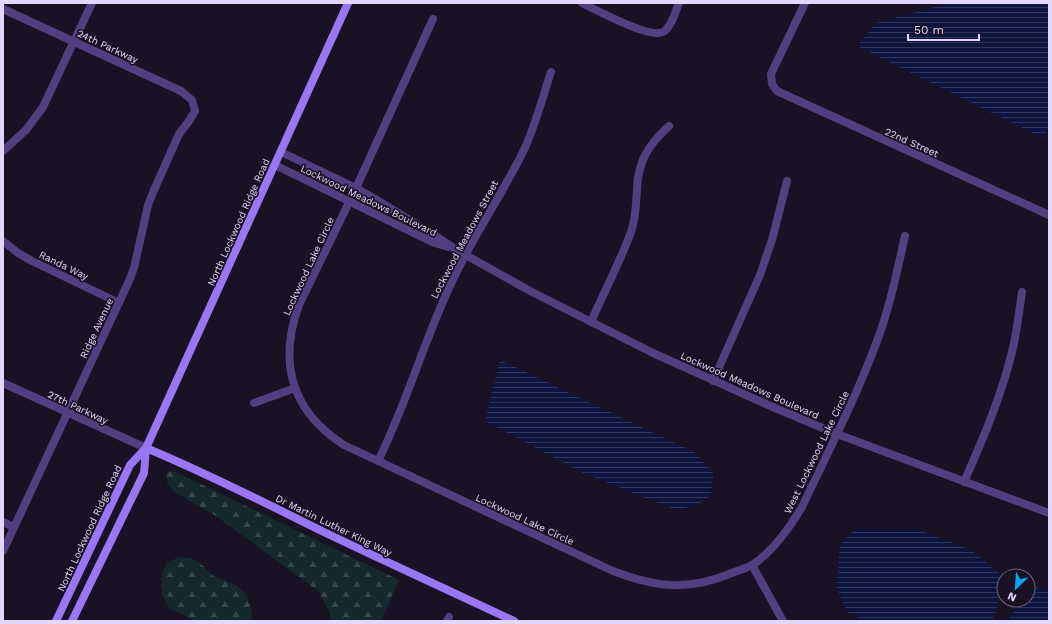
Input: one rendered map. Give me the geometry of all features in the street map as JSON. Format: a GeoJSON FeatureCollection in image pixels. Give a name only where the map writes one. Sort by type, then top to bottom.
{"type":"FeatureCollection","features":[{"type":"Feature","properties":{"kind":"main road","name":"North Lockwood Ridge Road"},"geometry":{"type":"LineString","coordinates":[[56,621],[130,465],[146,448],[348,3]]}},
{"type":"Feature","properties":{"kind":"main road","name":"North Lockwood Ridge Road"},"geometry":{"type":"LineString","coordinates":[[72,621],[144,473],[146,448]]}},
{"type":"Feature","properties":{"kind":"main road","name":"Dr Martin Luther King Way"},"geometry":{"type":"LineString","coordinates":[[146,448],[184,463],[331,535],[514,621]]}},
{"type":"Feature","properties":{"kind":"street"},"geometry":{"type":"LineString","coordinates":[[3,151],[23,133],[40,112],[92,3]]}},
{"type":"Feature","properties":{"kind":"street"},"geometry":{"type":"LineString","coordinates":[[582,3],[640,30],[652,34],[662,33],[669,27],[679,3]]}},
{"type":"Feature","properties":{"kind":"street","name":"22nd Street"},"geometry":{"type":"LineString","coordinates":[[805,3],[771,74],[771,82],[777,91],[1049,216]]}},
{"type":"Feature","properties":{"kind":"street","name":"24th Parkway"},"geometry":{"type":"LineString","coordinates":[[3,8],[181,91],[192,100],[195,111]]}},
{"type":"Feature","properties":{"kind":"street","name":"Lockwood Lake Circle"},"geometry":{"type":"LineString","coordinates":[[433,19],[350,201],[299,305],[293,323],[289,359],[295,388],[314,420],[325,431],[344,445],[586,558]]}},
{"type":"Feature","properties":{"kind":"street","name":"Lockwood Meadows Street"},"geometry":{"type":"LineString","coordinates":[[378,461],[399,416],[438,311],[465,255],[523,152],[531,134],[551,72]]}},
{"type":"Feature","properties":{"kind":"street","name":"Ridge Avenue"},"geometry":{"type":"LineString","coordinates":[[3,551],[119,303],[134,268],[148,205],[179,134],[195,111]]}},
{"type":"Feature","properties":{"kind":"street"},"geometry":{"type":"LineString","coordinates":[[591,322],[631,232],[636,211],[637,189],[641,166],[655,139],[670,126]]}},
{"type":"Feature","properties":{"kind":"street","name":"Lockwood Meadows Boulevard"},"geometry":{"type":"LineString","coordinates":[[281,152],[356,188],[465,255],[532,292],[653,353],[713,381],[836,434],[1049,513]]}},
{"type":"Feature","properties":{"kind":"street","name":"Lockwood Meadows Boulevard"},"geometry":{"type":"LineString","coordinates":[[275,165],[432,242],[455,249]]}},
{"type":"Feature","properties":{"kind":"street"},"geometry":{"type":"LineString","coordinates":[[713,381],[760,275],[772,240],[787,181]]}},
{"type":"Feature","properties":{"kind":"street","name":"West Lockwood Lake Circle"},"geometry":{"type":"LineString","coordinates":[[586,558],[635,580],[665,585],[680,585],[706,582],[752,565],[780,540],[791,526],[802,507],[860,384],[878,340],[891,297],[905,236]]}},
{"type":"Feature","properties":{"kind":"street","name":"Randa Way"},"geometry":{"type":"LineString","coordinates":[[3,241],[32,261],[119,303]]}},
{"type":"Feature","properties":{"kind":"street"},"geometry":{"type":"LineString","coordinates":[[964,482],[986,434],[1002,388],[1012,351],[1022,292]]}},
{"type":"Feature","properties":{"kind":"street","name":"27th Parkway"},"geometry":{"type":"LineString","coordinates":[[3,383],[146,448]]}},
{"type":"Feature","properties":{"kind":"street"},"geometry":{"type":"LineString","coordinates":[[254,403],[295,388]]}},
{"type":"Feature","properties":{"kind":"street"},"geometry":{"type":"LineString","coordinates":[[3,522],[14,527]]}},
{"type":"Feature","properties":{"kind":"street"},"geometry":{"type":"LineString","coordinates":[[752,565],[783,621]]}},
{"type":"Feature","properties":{"kind":"green space"},"geometry":{"type":"Polygon","coordinates":[[[170,470],[399,580],[381,621],[331,621],[329,611],[318,591],[216,516],[176,493],[168,485],[166,475],[170,470]]]}},
{"type":"Feature","properties":{"kind":"green space"},"geometry":{"type":"Polygon","coordinates":[[[180,557],[195,560],[215,577],[241,588],[248,598],[253,621],[195,621],[169,608],[162,595],[161,578],[167,562],[180,557]]]}},
{"type":"Feature","properties":{"kind":"shaded area"},"geometry":{"type":"Polygon","coordinates":[[[950,3],[1049,3],[1049,127],[1043,138],[857,46],[876,23],[950,3]]]}},
{"type":"Feature","properties":{"kind":"shaded area"},"geometry":{"type":"Polygon","coordinates":[[[500,360],[694,452],[713,472],[711,495],[698,505],[676,510],[583,473],[485,421],[500,360]]]}},
{"type":"Feature","properties":{"kind":"shaded area"},"geometry":{"type":"Polygon","coordinates":[[[855,529],[919,530],[971,550],[996,571],[997,608],[992,621],[863,621],[846,611],[837,587],[840,545],[855,529]]]}},
{"type":"Feature","properties":{"kind":"shaded area"},"geometry":{"type":"Polygon","coordinates":[[[1036,587],[1049,591],[1049,621],[1008,621],[1017,608],[1036,608],[1036,587]]]}}]}
